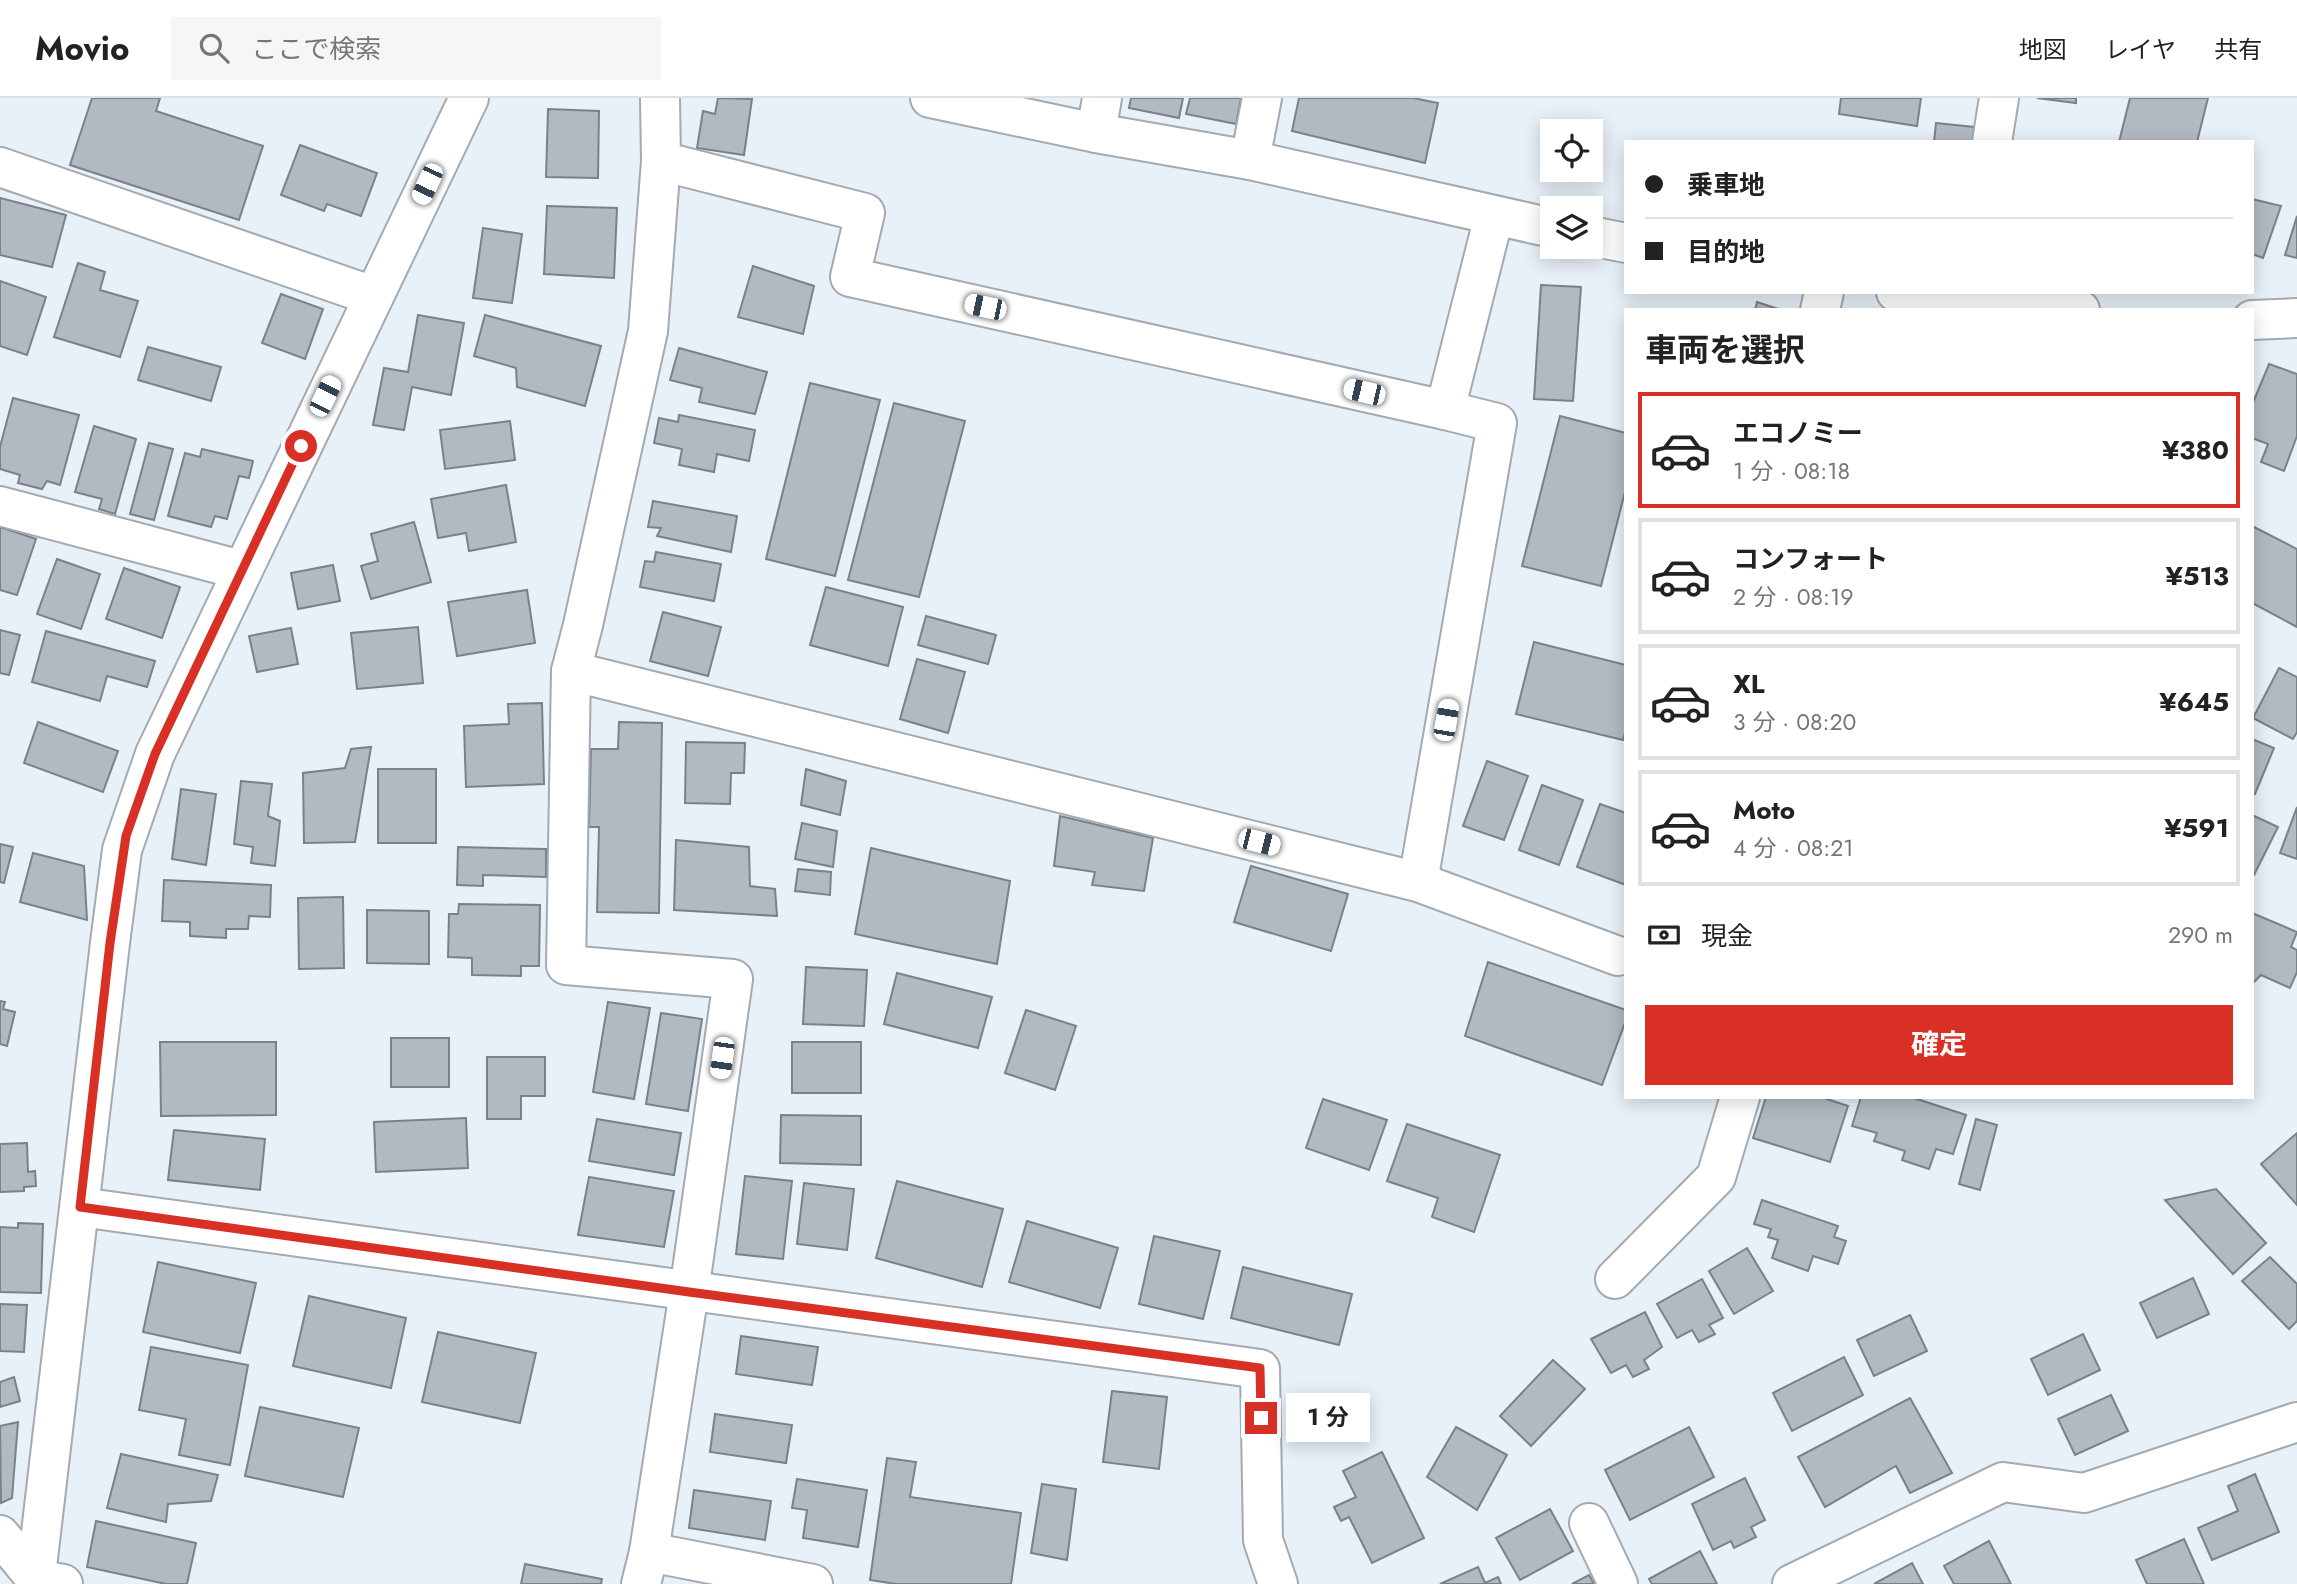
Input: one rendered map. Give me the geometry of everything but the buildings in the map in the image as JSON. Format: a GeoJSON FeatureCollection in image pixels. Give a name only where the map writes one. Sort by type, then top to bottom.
{"type":"FeatureCollection","features":[{"type":"Feature","properties":{"kind":"street"},"geometry":{"type":"LineString","coordinates":[[45,1582],[80,1207],[122,850],[155,754],[468,98]]}},
{"type":"Feature","properties":{"kind":"street"},"geometry":{"type":"LineString","coordinates":[[660,98],[661,161],[648,331],[571,671],[566,965],[733,979],[689,1292],[645,1568],[813,1584]]}},
{"type":"Feature","properties":{"kind":"street"},"geometry":{"type":"LineString","coordinates":[[930,98],[1099,115],[1250,160],[1540,226]]}},
{"type":"Feature","properties":{"kind":"street"},"geometry":{"type":"LineString","coordinates":[[1250,160],[1262,98]]}},
{"type":"Feature","properties":{"kind":"street"},"geometry":{"type":"LineString","coordinates":[[1992,140],[1999,98]]}},
{"type":"Feature","properties":{"kind":"street"},"geometry":{"type":"LineString","coordinates":[[661,161],[865,213],[850,277],[1497,423],[1418,882]]}},
{"type":"Feature","properties":{"kind":"street"},"geometry":{"type":"LineString","coordinates":[[0,167],[373,296]]}},
{"type":"Feature","properties":{"kind":"street"},"geometry":{"type":"LineString","coordinates":[[1445,410],[1494,216]]}},
{"type":"Feature","properties":{"kind":"street"},"geometry":{"type":"LineString","coordinates":[[1603,238],[1624,243]]}},
{"type":"Feature","properties":{"kind":"street"},"geometry":{"type":"LineString","coordinates":[[1913,294],[1982,302],[2037,300],[2071,308]]}},
{"type":"Feature","properties":{"kind":"street"},"geometry":{"type":"LineString","coordinates":[[0,506],[241,570]]}},
{"type":"Feature","properties":{"kind":"street"},"geometry":{"type":"LineString","coordinates":[[571,671],[1418,882],[1618,956]]}},
{"type":"Feature","properties":{"kind":"street"},"geometry":{"type":"LineString","coordinates":[[1615,1279],[1716,1177],[1739,1099]]}},
{"type":"Feature","properties":{"kind":"street"},"geometry":{"type":"LineString","coordinates":[[80,1207],[1260,1368],[1263,1540],[1278,1584]]}},
{"type":"Feature","properties":{"kind":"street"},"geometry":{"type":"LineString","coordinates":[[1792,1584],[2003,1482],[2084,1493],[2297,1422]]}},
{"type":"Feature","properties":{"kind":"street"},"geometry":{"type":"LineString","coordinates":[[1588,1523],[1618,1584]]}},
{"type":"Feature","properties":{"kind":"street"},"geometry":{"type":"LineString","coordinates":[[0,1535],[45,1582]]}},
{"type":"Feature","properties":{"kind":"route"},"geometry":{"type":"LineString","coordinates":[[301,446],[155,754],[126,836],[110,943],[80,1207],[1260,1368],[1261,1418]]}}]}
